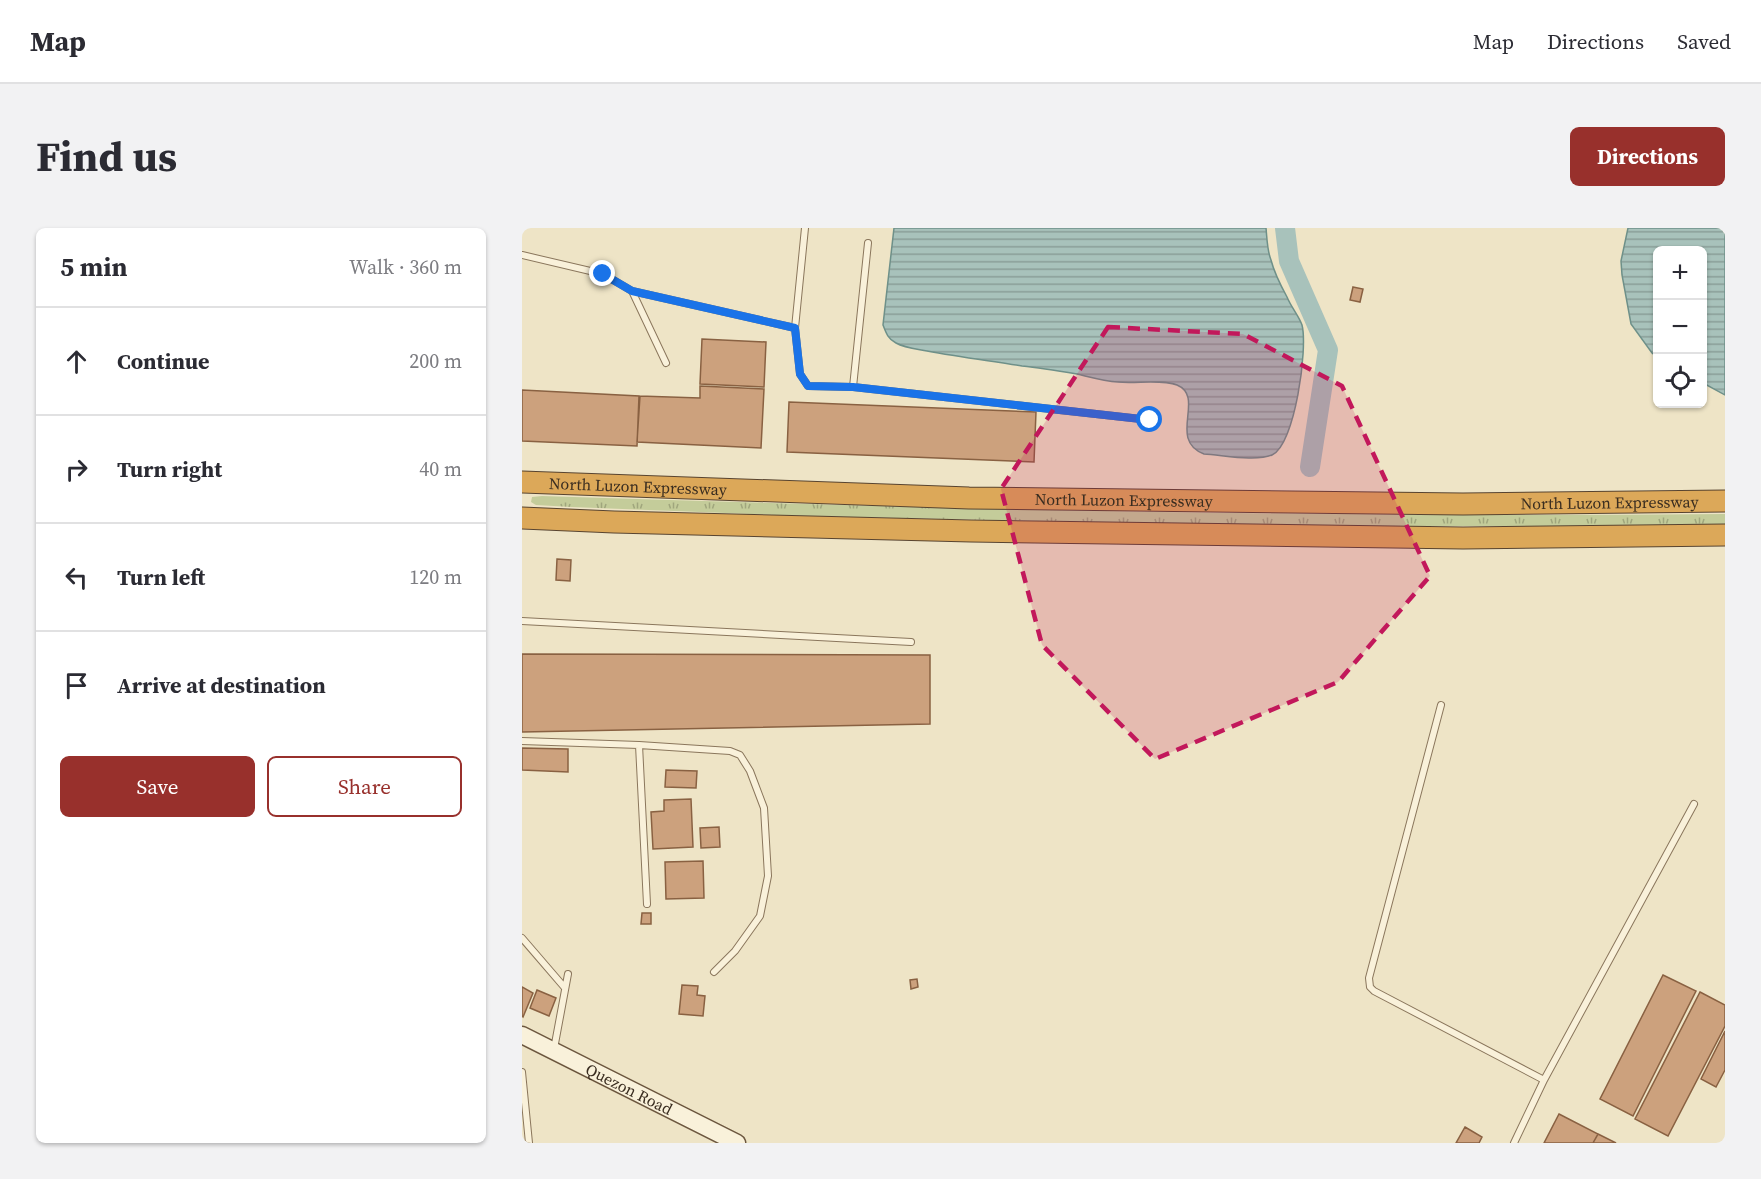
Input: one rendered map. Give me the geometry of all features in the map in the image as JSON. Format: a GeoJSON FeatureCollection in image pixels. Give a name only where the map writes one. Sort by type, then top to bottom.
{"type":"FeatureCollection","features":[{"type":"Feature","properties":{"kind":"highway"},"geometry":{"type":"LineString","coordinates":[[522,474],[568,477],[606,486]]}},
{"type":"Feature","properties":{"kind":"highway","name":"North Luzon Expressway"},"geometry":{"type":"LineString","coordinates":[[522,482],[969,498],[1463,504],[1725,501]]}},
{"type":"Feature","properties":{"kind":"highway","name":"North Luzon Expressway"},"geometry":{"type":"LineString","coordinates":[[522,518],[971,531],[1463,538],[1725,535]]}},
{"type":"Feature","properties":{"kind":"main road","name":"Quezon Road"},"geometry":{"type":"LineString","coordinates":[[522,1035],[736,1143]]}},
{"type":"Feature","properties":{"kind":"lane"},"geometry":{"type":"LineString","coordinates":[[805,228],[795,328],[800,374],[808,386],[853,387],[1150,420]]}},
{"type":"Feature","properties":{"kind":"lane"},"geometry":{"type":"LineString","coordinates":[[853,387],[868,243]]}},
{"type":"Feature","properties":{"kind":"lane"},"geometry":{"type":"LineString","coordinates":[[522,255],[603,274],[632,291],[795,328]]}},
{"type":"Feature","properties":{"kind":"lane"},"geometry":{"type":"LineString","coordinates":[[632,291],[666,363]]}},
{"type":"Feature","properties":{"kind":"lane"},"geometry":{"type":"LineString","coordinates":[[522,621],[911,642]]}},
{"type":"Feature","properties":{"kind":"lane"},"geometry":{"type":"LineString","coordinates":[[1441,705],[1369,978],[1370,987],[1544,1080]]}},
{"type":"Feature","properties":{"kind":"lane"},"geometry":{"type":"LineString","coordinates":[[522,741],[730,751],[740,756],[750,771],[764,808],[768,876],[760,916],[735,951],[714,972]]}},
{"type":"Feature","properties":{"kind":"lane"},"geometry":{"type":"LineString","coordinates":[[639,745],[647,904]]}},
{"type":"Feature","properties":{"kind":"lane"},"geometry":{"type":"LineString","coordinates":[[1514,1143],[1544,1080],[1694,804]]}},
{"type":"Feature","properties":{"kind":"lane"},"geometry":{"type":"LineString","coordinates":[[522,938],[565,988]]}},
{"type":"Feature","properties":{"kind":"lane"},"geometry":{"type":"LineString","coordinates":[[554,1050],[568,974]]}},
{"type":"Feature","properties":{"kind":"lane"},"geometry":{"type":"LineString","coordinates":[[522,1035],[522,1047]]}},
{"type":"Feature","properties":{"kind":"lane"},"geometry":{"type":"LineString","coordinates":[[522,1072],[529,1143]]}},
{"type":"Feature","properties":{"kind":"highlighted area"},"geometry":{"type":"Polygon","coordinates":[[[1108,327],[1243,334],[1342,386],[1430,576],[1338,682],[1155,759],[1042,645],[1001,489],[1108,327]]]}},
{"type":"Feature","properties":{"kind":"green space"},"geometry":{"type":"Polygon","coordinates":[[[532,497],[1133,511],[1429,515],[1725,514],[1725,526],[1351,526],[802,516],[571,507],[536,505],[531,502],[532,497]]]}},
{"type":"Feature","properties":{"kind":"water"},"geometry":{"type":"Polygon","coordinates":[[[894,228],[1266,228],[1274,269],[1301,322],[1303,337],[1298,395],[1287,434],[1280,447],[1272,455],[1257,458],[1204,454],[1193,448],[1188,439],[1188,399],[1185,391],[1171,383],[1108,381],[1077,374],[939,353],[896,343],[889,338],[883,325],[894,228]]]}},
{"type":"Feature","properties":{"kind":"water"},"geometry":{"type":"Polygon","coordinates":[[[1628,228],[1725,228],[1725,395],[1707,385],[1707,246],[1653,246],[1653,354],[1631,324],[1621,261],[1628,228]]]}},
{"type":"Feature","properties":{"kind":"building"},"geometry":{"type":"Polygon","coordinates":[[[1353,287],[1363,289],[1360,302],[1350,300],[1353,287]]]}},
{"type":"Feature","properties":{"kind":"building"},"geometry":{"type":"Polygon","coordinates":[[[702,339],[766,342],[764,387],[700,384],[702,339]]]}},
{"type":"Feature","properties":{"kind":"building"},"geometry":{"type":"Polygon","coordinates":[[[700,386],[764,389],[761,448],[637,442],[640,396],[700,398],[700,386]]]}},
{"type":"Feature","properties":{"kind":"building"},"geometry":{"type":"Polygon","coordinates":[[[522,390],[639,396],[637,446],[522,441],[522,390]]]}},
{"type":"Feature","properties":{"kind":"building"},"geometry":{"type":"Polygon","coordinates":[[[789,402],[1036,412],[1034,462],[787,452],[789,402]]]}},
{"type":"Feature","properties":{"kind":"building"},"geometry":{"type":"Polygon","coordinates":[[[557,559],[571,560],[570,581],[556,580],[557,559]]]}},
{"type":"Feature","properties":{"kind":"building"},"geometry":{"type":"Polygon","coordinates":[[[522,654],[930,655],[930,724],[522,732],[522,654]]]}},
{"type":"Feature","properties":{"kind":"building"},"geometry":{"type":"Polygon","coordinates":[[[522,748],[568,749],[568,772],[522,770],[522,748]]]}},
{"type":"Feature","properties":{"kind":"building"},"geometry":{"type":"Polygon","coordinates":[[[666,770],[697,771],[696,788],[665,787],[666,770]]]}},
{"type":"Feature","properties":{"kind":"building"},"geometry":{"type":"Polygon","coordinates":[[[691,799],[693,847],[653,849],[651,812],[664,811],[664,800],[691,799]]]}},
{"type":"Feature","properties":{"kind":"building"},"geometry":{"type":"Polygon","coordinates":[[[719,827],[720,847],[701,848],[700,828],[719,827]]]}},
{"type":"Feature","properties":{"kind":"building"},"geometry":{"type":"Polygon","coordinates":[[[703,861],[704,898],[666,899],[665,862],[703,861]]]}},
{"type":"Feature","properties":{"kind":"building"},"geometry":{"type":"Polygon","coordinates":[[[642,913],[651,913],[651,924],[641,924],[642,913]]]}},
{"type":"Feature","properties":{"kind":"building"},"geometry":{"type":"Polygon","coordinates":[[[1663,975],[1696,991],[1633,1116],[1600,1099],[1663,975]]]}},
{"type":"Feature","properties":{"kind":"building"},"geometry":{"type":"Polygon","coordinates":[[[917,979],[918,987],[911,989],[910,980],[917,979]]]}},
{"type":"Feature","properties":{"kind":"building"},"geometry":{"type":"Polygon","coordinates":[[[682,985],[698,986],[697,995],[705,996],[703,1016],[679,1014],[682,985]]]}},
{"type":"Feature","properties":{"kind":"building"},"geometry":{"type":"Polygon","coordinates":[[[522,987],[533,993],[523,1017],[522,1016],[522,987]]]}},
{"type":"Feature","properties":{"kind":"building"},"geometry":{"type":"Polygon","coordinates":[[[537,990],[556,998],[549,1016],[530,1008],[537,990]]]}},
{"type":"Feature","properties":{"kind":"building"},"geometry":{"type":"Polygon","coordinates":[[[1700,992],[1725,1005],[1725,1026],[1668,1136],[1635,1119],[1700,992]]]}},
{"type":"Feature","properties":{"kind":"building"},"geometry":{"type":"Polygon","coordinates":[[[1725,1031],[1725,1070],[1716,1087],[1701,1079],[1725,1031]]]}},
{"type":"Feature","properties":{"kind":"building"},"geometry":{"type":"Polygon","coordinates":[[[1559,1114],[1598,1134],[1593,1143],[1544,1143],[1559,1114]]]}},
{"type":"Feature","properties":{"kind":"building"},"geometry":{"type":"Polygon","coordinates":[[[1465,1127],[1482,1137],[1479,1143],[1456,1143],[1465,1127]]]}},
{"type":"Feature","properties":{"kind":"building"},"geometry":{"type":"Polygon","coordinates":[[[1598,1134],[1616,1143],[1593,1143],[1598,1134]]]}},
{"type":"Feature","properties":{"kind":"waterway"},"geometry":{"type":"LineString","coordinates":[[1285,228],[1289,261],[1328,350],[1310,467]]}},
{"type":"Feature","properties":{"kind":"route"},"geometry":{"type":"LineString","coordinates":[[603,274],[632,291],[795,328],[800,374],[808,386],[853,387],[1150,420]]}}]}
